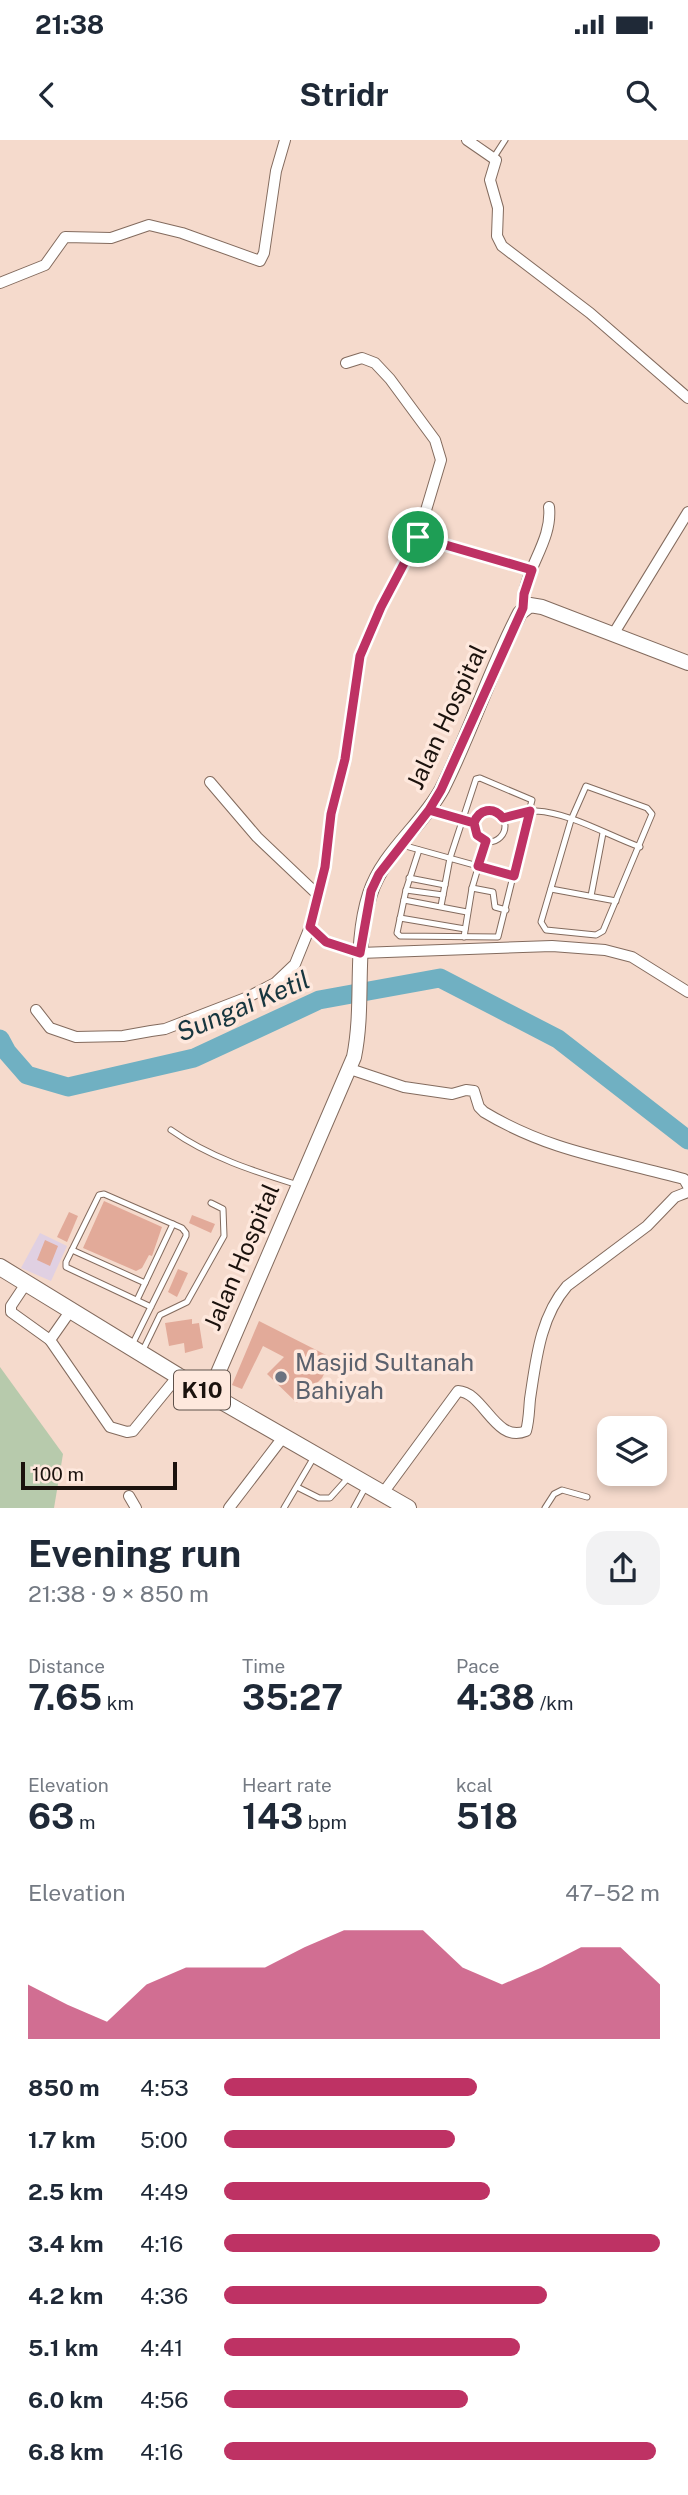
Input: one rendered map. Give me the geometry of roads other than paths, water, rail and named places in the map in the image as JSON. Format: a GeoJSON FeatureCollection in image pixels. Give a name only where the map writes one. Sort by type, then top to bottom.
{"type":"FeatureCollection","features":[{"type":"Feature","properties":{"kind":"main road"},"geometry":{"type":"LineString","coordinates":[[523,608],[530,605],[542,607],[688,663]]}},
{"type":"Feature","properties":{"kind":"main road","name":"Jalan Hospital"},"geometry":{"type":"LineString","coordinates":[[209,1394],[350,1069],[356,1050],[359,1022],[359,960],[371,891],[379,874],[429,810],[441,790],[523,608]]}},
{"type":"Feature","properties":{"kind":"main road","name":"K10"},"geometry":{"type":"LineString","coordinates":[[0,1267],[178,1376],[408,1508]]}},
{"type":"Feature","properties":{"kind":"street"},"geometry":{"type":"LineString","coordinates":[[0,283],[45,265],[65,237],[111,238],[149,225],[182,233],[260,261],[264,253],[275,171],[285,140]]}},
{"type":"Feature","properties":{"kind":"street"},"geometry":{"type":"LineString","coordinates":[[467,140],[494,157],[496,162],[490,180],[498,208],[497,236],[502,246],[590,313],[688,398]]}},
{"type":"Feature","properties":{"kind":"street"},"geometry":{"type":"LineString","coordinates":[[36,1010],[50,1028],[76,1037],[123,1036],[165,1029],[248,997],[275,983],[295,964],[310,927],[325,867],[331,814],[345,759],[360,656],[381,607],[418,537],[439,469],[438,447],[380,367],[362,358],[346,363]]}},
{"type":"Feature","properties":{"kind":"street"},"geometry":{"type":"LineString","coordinates":[[523,608],[524,594],[547,534],[549,507]]}},
{"type":"Feature","properties":{"kind":"street"},"geometry":{"type":"LineString","coordinates":[[614,633],[688,512]]}},
{"type":"Feature","properties":{"kind":"street"},"geometry":{"type":"LineString","coordinates":[[418,537],[532,570]]}},
{"type":"Feature","properties":{"kind":"street"},"geometry":{"type":"LineString","coordinates":[[210,782],[257,837],[318,895]]}},
{"type":"Feature","properties":{"kind":"street"},"geometry":{"type":"LineString","coordinates":[[310,927],[326,942],[359,960],[552,946],[606,950],[632,957],[688,992]]}},
{"type":"Feature","properties":{"kind":"street"},"geometry":{"type":"LineString","coordinates":[[350,1069],[404,1087],[452,1094],[474,1091],[479,1107],[484,1112],[524,1135],[555,1147],[684,1179],[688,1186]]}},
{"type":"Feature","properties":{"kind":"street"},"geometry":{"type":"LineString","coordinates":[[383,1493],[458,1391],[470,1394],[499,1426],[515,1433],[526,1431],[537,1355],[542,1334],[558,1296],[567,1286],[647,1226],[675,1196],[688,1192]]}},
{"type":"Feature","properties":{"kind":"street"},"geometry":{"type":"LineString","coordinates":[[27,1282],[11,1306],[11,1312],[50,1340],[110,1427],[117,1431],[133,1431],[178,1376]]}},
{"type":"Feature","properties":{"kind":"street"},"geometry":{"type":"LineString","coordinates":[[50,1340],[71,1310]]}},
{"type":"Feature","properties":{"kind":"street"},"geometry":{"type":"LineString","coordinates":[[229,1508],[284,1436]]}},
{"type":"Feature","properties":{"kind":"street"},"geometry":{"type":"LineString","coordinates":[[129,1496],[136,1508]]}},
{"type":"Feature","properties":{"kind":"lane"},"geometry":{"type":"LineString","coordinates":[[494,157],[505,140]]}},
{"type":"Feature","properties":{"kind":"lane"},"geometry":{"type":"LineString","coordinates":[[419,850],[409,878],[397,933],[400,936],[498,937],[532,803],[529,797],[480,778],[472,784],[450,858],[440,906]]}},
{"type":"Feature","properties":{"kind":"lane"},"geometry":{"type":"LineString","coordinates":[[586,786],[647,808],[652,814],[640,848],[600,934],[547,930],[541,922],[571,820],[586,786]]}},
{"type":"Feature","properties":{"kind":"lane"},"geometry":{"type":"LineString","coordinates":[[429,810],[474,823]]}},
{"type":"Feature","properties":{"kind":"lane"},"geometry":{"type":"LineString","coordinates":[[487,810],[499,813],[503,818],[504,832],[493,841],[486,841],[477,835],[474,823],[481,813],[487,810]]}},
{"type":"Feature","properties":{"kind":"lane"},"geometry":{"type":"LineString","coordinates":[[503,818],[530,811],[571,820],[640,848]]}},
{"type":"Feature","properties":{"kind":"lane"},"geometry":{"type":"LineString","coordinates":[[591,896],[603,833]]}},
{"type":"Feature","properties":{"kind":"lane"},"geometry":{"type":"LineString","coordinates":[[464,937],[472,888],[486,841]]}},
{"type":"Feature","properties":{"kind":"lane"},"geometry":{"type":"LineString","coordinates":[[401,845],[514,876]]}},
{"type":"Feature","properties":{"kind":"lane"},"geometry":{"type":"LineString","coordinates":[[409,878],[445,885]]}},
{"type":"Feature","properties":{"kind":"lane"},"geometry":{"type":"LineString","coordinates":[[472,888],[493,892],[495,907],[506,910]]}},
{"type":"Feature","properties":{"kind":"lane"},"geometry":{"type":"LineString","coordinates":[[551,889],[616,901]]}},
{"type":"Feature","properties":{"kind":"lane"},"geometry":{"type":"LineString","coordinates":[[406,890],[443,895]]}},
{"type":"Feature","properties":{"kind":"lane"},"geometry":{"type":"LineString","coordinates":[[404,900],[467,912]]}},
{"type":"Feature","properties":{"kind":"lane"},"geometry":{"type":"LineString","coordinates":[[400,918],[465,929]]}},
{"type":"Feature","properties":{"kind":"lane"},"geometry":{"type":"LineString","coordinates":[[171,1129],[193,1145],[222,1158],[298,1185]]}},
{"type":"Feature","properties":{"kind":"lane"},"geometry":{"type":"LineString","coordinates":[[136,1350],[151,1307],[186,1237],[185,1231],[104,1194],[99,1195],[66,1262],[70,1271],[151,1307]]}},
{"type":"Feature","properties":{"kind":"lane"},"geometry":{"type":"LineString","coordinates":[[136,1350],[160,1315],[187,1302],[224,1236],[223,1209],[211,1203]]}},
{"type":"Feature","properties":{"kind":"lane"},"geometry":{"type":"LineString","coordinates":[[137,1300],[173,1224]]}},
{"type":"Feature","properties":{"kind":"lane"},"geometry":{"type":"LineString","coordinates":[[72,1250],[145,1283]]}},
{"type":"Feature","properties":{"kind":"lane"},"geometry":{"type":"LineString","coordinates":[[284,1508],[315,1454]]}},
{"type":"Feature","properties":{"kind":"lane"},"geometry":{"type":"LineString","coordinates":[[297,1487],[319,1498],[330,1498],[351,1475]]}},
{"type":"Feature","properties":{"kind":"lane"},"geometry":{"type":"LineString","coordinates":[[354,1508],[368,1484]]}},
{"type":"Feature","properties":{"kind":"lane"},"geometry":{"type":"LineString","coordinates":[[545,1508],[554,1493],[562,1490],[587,1497]]}},
{"type":"Feature","properties":{"kind":"waterway","name":"Sungai Ketil"},"geometry":{"type":"LineString","coordinates":[[0,1039],[7,1052],[27,1075],[68,1087],[194,1058],[319,1000],[440,978],[558,1039],[688,1140]]}},
{"type":"Feature","properties":{"kind":"place","name":"Masjid Sultanah Bahiyah"},"geometry":{"type":"Point","coordinates":[281,1377]}}]}
